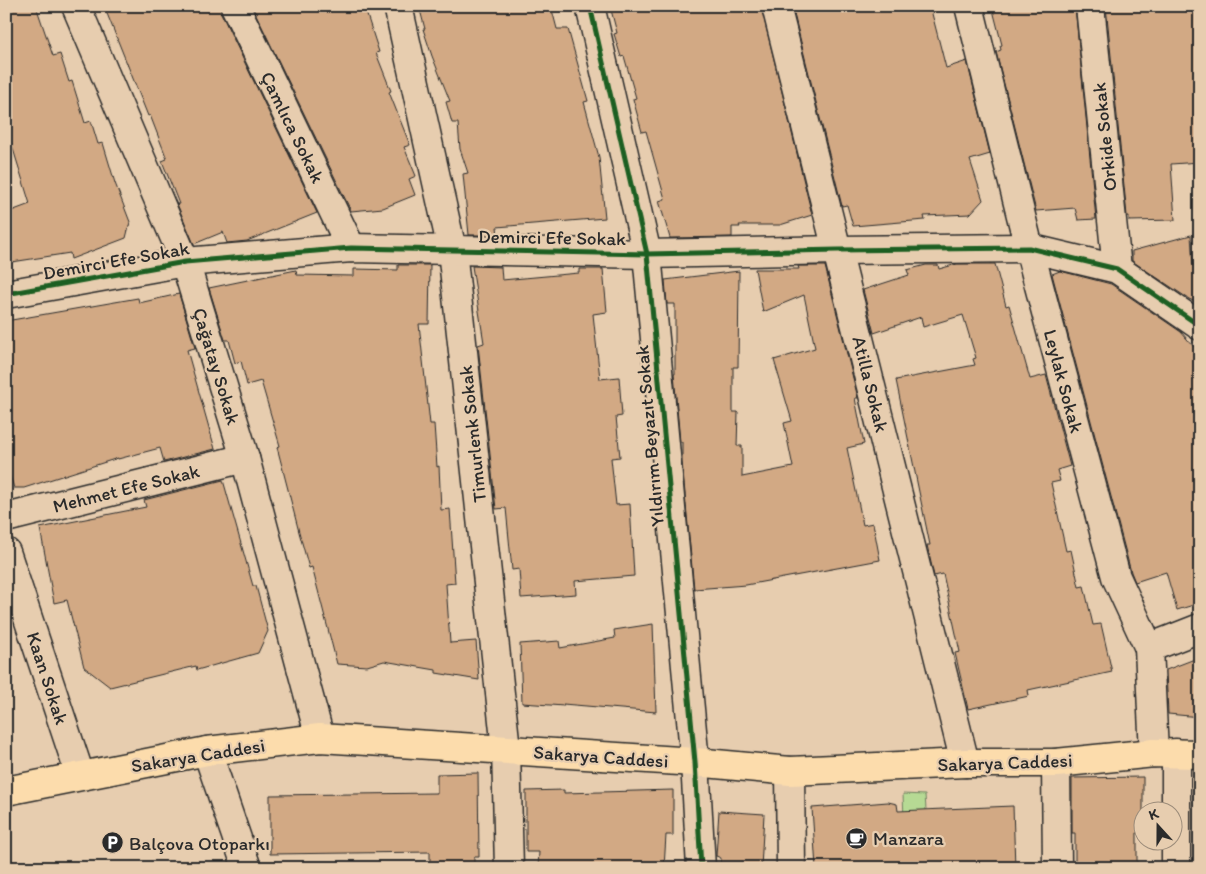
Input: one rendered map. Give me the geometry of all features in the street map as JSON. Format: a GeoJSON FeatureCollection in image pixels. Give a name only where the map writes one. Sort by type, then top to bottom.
{"type":"FeatureCollection","features":[{"type":"Feature","properties":{"kind":"main road","name":"Sakarya Caddesi"},"geometry":{"type":"LineString","coordinates":[[6,792],[80,775],[207,751],[320,738],[695,762],[790,771],[965,763],[1056,763],[1177,754]]}},
{"type":"Feature","properties":{"kind":"street","name":"Çağatay Sokak"},"geometry":{"type":"LineString","coordinates":[[76,6],[185,262],[245,458],[320,738]]}},
{"type":"Feature","properties":{"kind":"street","name":"Çamlıca Sokak"},"geometry":{"type":"LineString","coordinates":[[235,6],[351,248]]}},
{"type":"Feature","properties":{"kind":"street","name":"Timurlenk Sokak"},"geometry":{"type":"LineString","coordinates":[[398,6],[452,250],[506,749],[509,868]]}},
{"type":"Feature","properties":{"kind":"street","name":"Yıldırım Beyazıt Sokak"},"geometry":{"type":"LineString","coordinates":[[590,6],[648,254],[695,762],[701,868]]}},
{"type":"Feature","properties":{"kind":"street","name":"Atilla Sokak"},"geometry":{"type":"LineString","coordinates":[[776,6],[965,763]]}},
{"type":"Feature","properties":{"kind":"street","name":"Leylak Sokak"},"geometry":{"type":"LineString","coordinates":[[969,6],[1029,248],[1116,577],[1149,648],[1177,754],[1176,868]]}},
{"type":"Feature","properties":{"kind":"street","name":"Orkide Sokak"},"geometry":{"type":"LineString","coordinates":[[1090,6],[1117,269]]}},
{"type":"Feature","properties":{"kind":"street","name":"Demirci Efe Sokak"},"geometry":{"type":"LineString","coordinates":[[6,294],[185,262],[351,248],[648,254],[1029,248],[1117,269],[1200,326]]}},
{"type":"Feature","properties":{"kind":"street","name":"Mehmet Efe Sokak"},"geometry":{"type":"LineString","coordinates":[[6,518],[245,458]]}},
{"type":"Feature","properties":{"kind":"street","name":"Kaan Sokak"},"geometry":{"type":"LineString","coordinates":[[6,552],[80,775]]}},
{"type":"Feature","properties":{"kind":"street"},"geometry":{"type":"LineString","coordinates":[[1149,648],[1200,628]]}},
{"type":"Feature","properties":{"kind":"street"},"geometry":{"type":"LineString","coordinates":[[207,751],[247,868]]}},
{"type":"Feature","properties":{"kind":"street"},"geometry":{"type":"LineString","coordinates":[[1056,763],[1057,868]]}},
{"type":"Feature","properties":{"kind":"street"},"geometry":{"type":"LineString","coordinates":[[790,771],[791,868]]}},
{"type":"Feature","properties":{"kind":"green space"},"geometry":{"type":"Polygon","coordinates":[[[903,794],[925,795],[930,868],[906,868],[903,794]]]}},
{"type":"Feature","properties":{"kind":"building"},"geometry":{"type":"Polygon","coordinates":[[[6,6],[36,6],[53,56],[60,54],[69,82],[72,81],[85,123],[91,121],[98,144],[103,143],[115,183],[130,222],[126,238],[71,259],[70,253],[12,262],[6,248],[6,213],[30,204],[6,126],[6,6]]]}},
{"type":"Feature","properties":{"kind":"building"},"geometry":{"type":"Polygon","coordinates":[[[104,6],[220,6],[221,13],[317,213],[247,241],[227,243],[223,232],[194,244],[162,161],[167,159],[104,6]]]}},
{"type":"Feature","properties":{"kind":"building"},"geometry":{"type":"Polygon","coordinates":[[[252,6],[364,6],[379,52],[376,53],[410,145],[404,147],[416,176],[409,179],[415,195],[383,208],[351,211],[252,6]]]}},
{"type":"Feature","properties":{"kind":"building"},"geometry":{"type":"Polygon","coordinates":[[[419,6],[551,6],[557,29],[568,29],[588,101],[584,102],[599,157],[605,218],[497,227],[498,235],[469,235],[463,174],[468,173],[460,149],[458,123],[452,123],[446,102],[450,101],[423,29],[425,29],[419,6]]]}},
{"type":"Feature","properties":{"kind":"building"},"geometry":{"type":"Polygon","coordinates":[[[610,6],[761,6],[812,215],[780,225],[739,225],[740,227],[732,227],[732,237],[670,238],[659,201],[665,199],[646,131],[642,132],[633,99],[636,98],[624,56],[621,57],[614,34],[617,33],[610,6]]]}},
{"type":"Feature","properties":{"kind":"building"},"geometry":{"type":"Polygon","coordinates":[[[792,6],[930,6],[946,68],[967,61],[990,154],[970,160],[983,200],[970,214],[924,216],[925,220],[853,226],[847,205],[842,206],[792,6]]]}},
{"type":"Feature","properties":{"kind":"building"},"geometry":{"type":"Polygon","coordinates":[[[1008,6],[1075,6],[1096,219],[1078,220],[1075,208],[1036,211],[996,52],[1001,50],[1000,46],[1002,45],[993,10],[1008,6]]]}},
{"type":"Feature","properties":{"kind":"building"},"geometry":{"type":"Polygon","coordinates":[[[1106,6],[1200,6],[1200,162],[1171,164],[1175,220],[1129,221],[1129,216],[1127,216],[1106,6]]]}},
{"type":"Feature","properties":{"kind":"building"},"geometry":{"type":"Polygon","coordinates":[[[1191,235],[1193,265],[1200,264],[1200,304],[1189,299],[1132,261],[1132,251],[1191,235]]]}},
{"type":"Feature","properties":{"kind":"building"},"geometry":{"type":"Polygon","coordinates":[[[957,264],[995,264],[1006,306],[1009,305],[1030,379],[1046,375],[1070,466],[1057,470],[1060,481],[1051,483],[1066,551],[1071,550],[1079,587],[1084,586],[1093,625],[1101,624],[1112,672],[1028,690],[1029,696],[968,709],[955,653],[960,652],[943,574],[934,576],[927,545],[930,545],[896,380],[975,365],[973,359],[976,358],[963,315],[923,327],[921,317],[874,333],[863,290],[909,275],[907,270],[926,265],[938,265],[939,269],[957,264]]]}},
{"type":"Feature","properties":{"kind":"building"},"geometry":{"type":"Polygon","coordinates":[[[398,265],[430,265],[429,324],[419,324],[430,424],[434,424],[437,467],[439,466],[441,510],[450,509],[455,583],[446,584],[450,643],[476,641],[479,680],[436,673],[436,670],[384,661],[367,666],[337,664],[312,567],[309,568],[299,532],[277,447],[280,446],[261,381],[247,385],[241,361],[235,363],[229,340],[225,340],[209,288],[296,270],[297,275],[354,276],[354,269],[398,270],[398,265]]]}},
{"type":"Feature","properties":{"kind":"building"},"geometry":{"type":"Polygon","coordinates":[[[472,266],[501,267],[502,280],[579,273],[579,269],[603,269],[607,312],[593,314],[600,379],[619,377],[622,416],[616,417],[620,457],[611,458],[616,505],[630,504],[634,576],[575,581],[576,594],[521,598],[519,569],[512,570],[506,508],[496,509],[478,345],[484,343],[472,266]]]}},
{"type":"Feature","properties":{"kind":"building"},"geometry":{"type":"Polygon","coordinates":[[[798,266],[825,266],[858,398],[855,398],[864,444],[847,448],[863,525],[873,523],[880,560],[746,585],[694,589],[682,462],[682,442],[680,442],[674,374],[675,304],[667,304],[665,280],[739,271],[738,367],[733,367],[733,412],[738,412],[737,446],[742,446],[742,477],[793,467],[784,423],[792,421],[774,360],[815,348],[804,295],[763,312],[755,269],[799,269],[798,266]]]}},
{"type":"Feature","properties":{"kind":"building"},"geometry":{"type":"Polygon","coordinates":[[[1060,271],[1111,284],[1181,332],[1200,354],[1200,603],[1177,610],[1166,572],[1135,582],[1052,274],[1060,271]]]}},
{"type":"Feature","properties":{"kind":"building"},"geometry":{"type":"Polygon","coordinates":[[[179,294],[195,348],[187,350],[215,449],[164,462],[160,448],[118,458],[24,488],[14,488],[6,463],[6,321],[138,298],[139,303],[179,294]]]}},
{"type":"Feature","properties":{"kind":"building"},"geometry":{"type":"Polygon","coordinates":[[[223,480],[253,586],[256,586],[268,631],[258,653],[197,670],[196,666],[110,687],[84,667],[67,600],[54,603],[40,528],[146,507],[144,500],[223,480]]]}},
{"type":"Feature","properties":{"kind":"building"},"geometry":{"type":"Polygon","coordinates":[[[653,624],[656,712],[563,704],[564,706],[522,703],[520,644],[559,641],[560,648],[615,638],[614,630],[653,624]]]}},
{"type":"Feature","properties":{"kind":"building"},"geometry":{"type":"Polygon","coordinates":[[[1200,657],[1200,717],[1168,714],[1166,670],[1200,657]]]}},
{"type":"Feature","properties":{"kind":"building"},"geometry":{"type":"Polygon","coordinates":[[[478,773],[479,857],[474,857],[474,868],[430,868],[430,852],[270,854],[270,795],[437,793],[437,774],[478,773]]]}},
{"type":"Feature","properties":{"kind":"building"},"geometry":{"type":"Polygon","coordinates":[[[1143,777],[1143,802],[1134,802],[1134,852],[1137,852],[1137,868],[1075,868],[1075,833],[1072,833],[1072,778],[1143,777]]]}},
{"type":"Feature","properties":{"kind":"building"},"geometry":{"type":"Polygon","coordinates":[[[564,790],[564,793],[673,790],[673,835],[666,835],[664,868],[538,868],[539,852],[526,852],[526,791],[564,790]]]}},
{"type":"Feature","properties":{"kind":"building"},"geometry":{"type":"Polygon","coordinates":[[[888,802],[897,804],[898,811],[1013,806],[1015,868],[816,868],[812,808],[888,802]]]}},
{"type":"Feature","properties":{"kind":"building"},"geometry":{"type":"Polygon","coordinates":[[[719,811],[764,814],[761,868],[720,868],[721,858],[716,856],[719,811]]]}},
{"type":"Feature","properties":{"kind":"cycle path"},"geometry":{"type":"LineString","coordinates":[[590,6],[647,254],[695,762],[701,868]]}},
{"type":"Feature","properties":{"kind":"cycle path"},"geometry":{"type":"LineString","coordinates":[[6,294],[185,262],[351,248],[647,254],[1029,248],[1117,269],[1200,326]]}},
{"type":"Feature","properties":{"kind":"place","name":"Manzara"},"geometry":{"type":"Point","coordinates":[857,838]}},
{"type":"Feature","properties":{"kind":"place","name":"Balçova Otoparkı"},"geometry":{"type":"Point","coordinates":[113,843]}}]}
